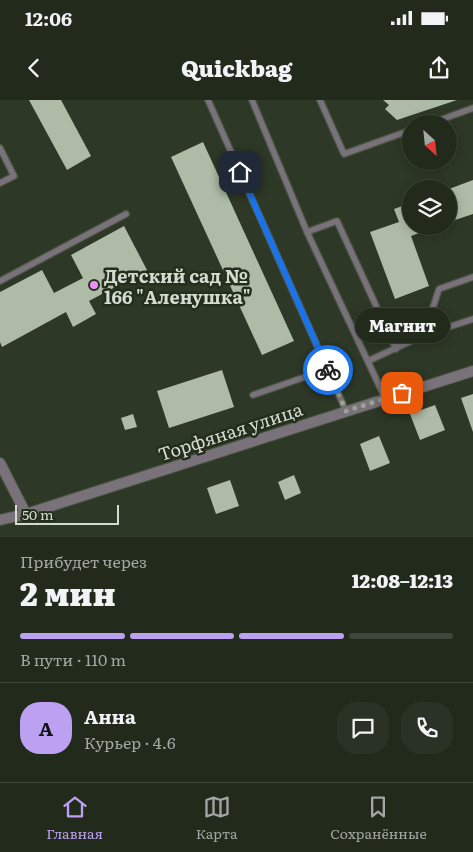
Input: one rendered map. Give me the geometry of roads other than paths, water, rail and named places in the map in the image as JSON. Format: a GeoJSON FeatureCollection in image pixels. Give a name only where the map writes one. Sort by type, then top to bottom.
{"type":"FeatureCollection","features":[{"type":"Feature","properties":{"kind":"street","name":"Торфяная улица"},"geometry":{"type":"LineString","coordinates":[[0,520],[26,514],[473,371]]}},
{"type":"Feature","properties":{"kind":"street"},"geometry":{"type":"LineString","coordinates":[[0,463],[26,514]]}},
{"type":"Feature","properties":{"kind":"lane"},"geometry":{"type":"LineString","coordinates":[[208,100],[346,411]]}},
{"type":"Feature","properties":{"kind":"lane"},"geometry":{"type":"LineString","coordinates":[[252,100],[307,232],[385,398]]}},
{"type":"Feature","properties":{"kind":"lane"},"geometry":{"type":"LineString","coordinates":[[320,100],[344,154],[402,133]]}},
{"type":"Feature","properties":{"kind":"lane"},"geometry":{"type":"LineString","coordinates":[[454,115],[473,108]]}},
{"type":"Feature","properties":{"kind":"lane"},"geometry":{"type":"LineString","coordinates":[[0,148],[14,176],[0,183]]}},
{"type":"Feature","properties":{"kind":"lane"},"geometry":{"type":"LineString","coordinates":[[0,281],[126,214]]}},
{"type":"Feature","properties":{"kind":"lane"},"geometry":{"type":"LineString","coordinates":[[307,232],[336,221],[396,349]]}},
{"type":"Feature","properties":{"kind":"lane"},"geometry":{"type":"LineString","coordinates":[[424,335],[439,289],[473,276]]}},
{"type":"Feature","properties":{"kind":"lane"},"geometry":{"type":"LineString","coordinates":[[368,361],[424,335],[473,319]]}},
{"type":"Feature","properties":{"kind":"lane"},"geometry":{"type":"LineString","coordinates":[[253,395],[328,369]]}},
{"type":"Feature","properties":{"kind":"place","name":"Детский сад № 166 \"Аленушка\""},"geometry":{"type":"Point","coordinates":[94,285]}},
{"type":"Feature","properties":{"kind":"place","name":"Магнит"},"geometry":{"type":"Point","coordinates":[402,393]}}]}
